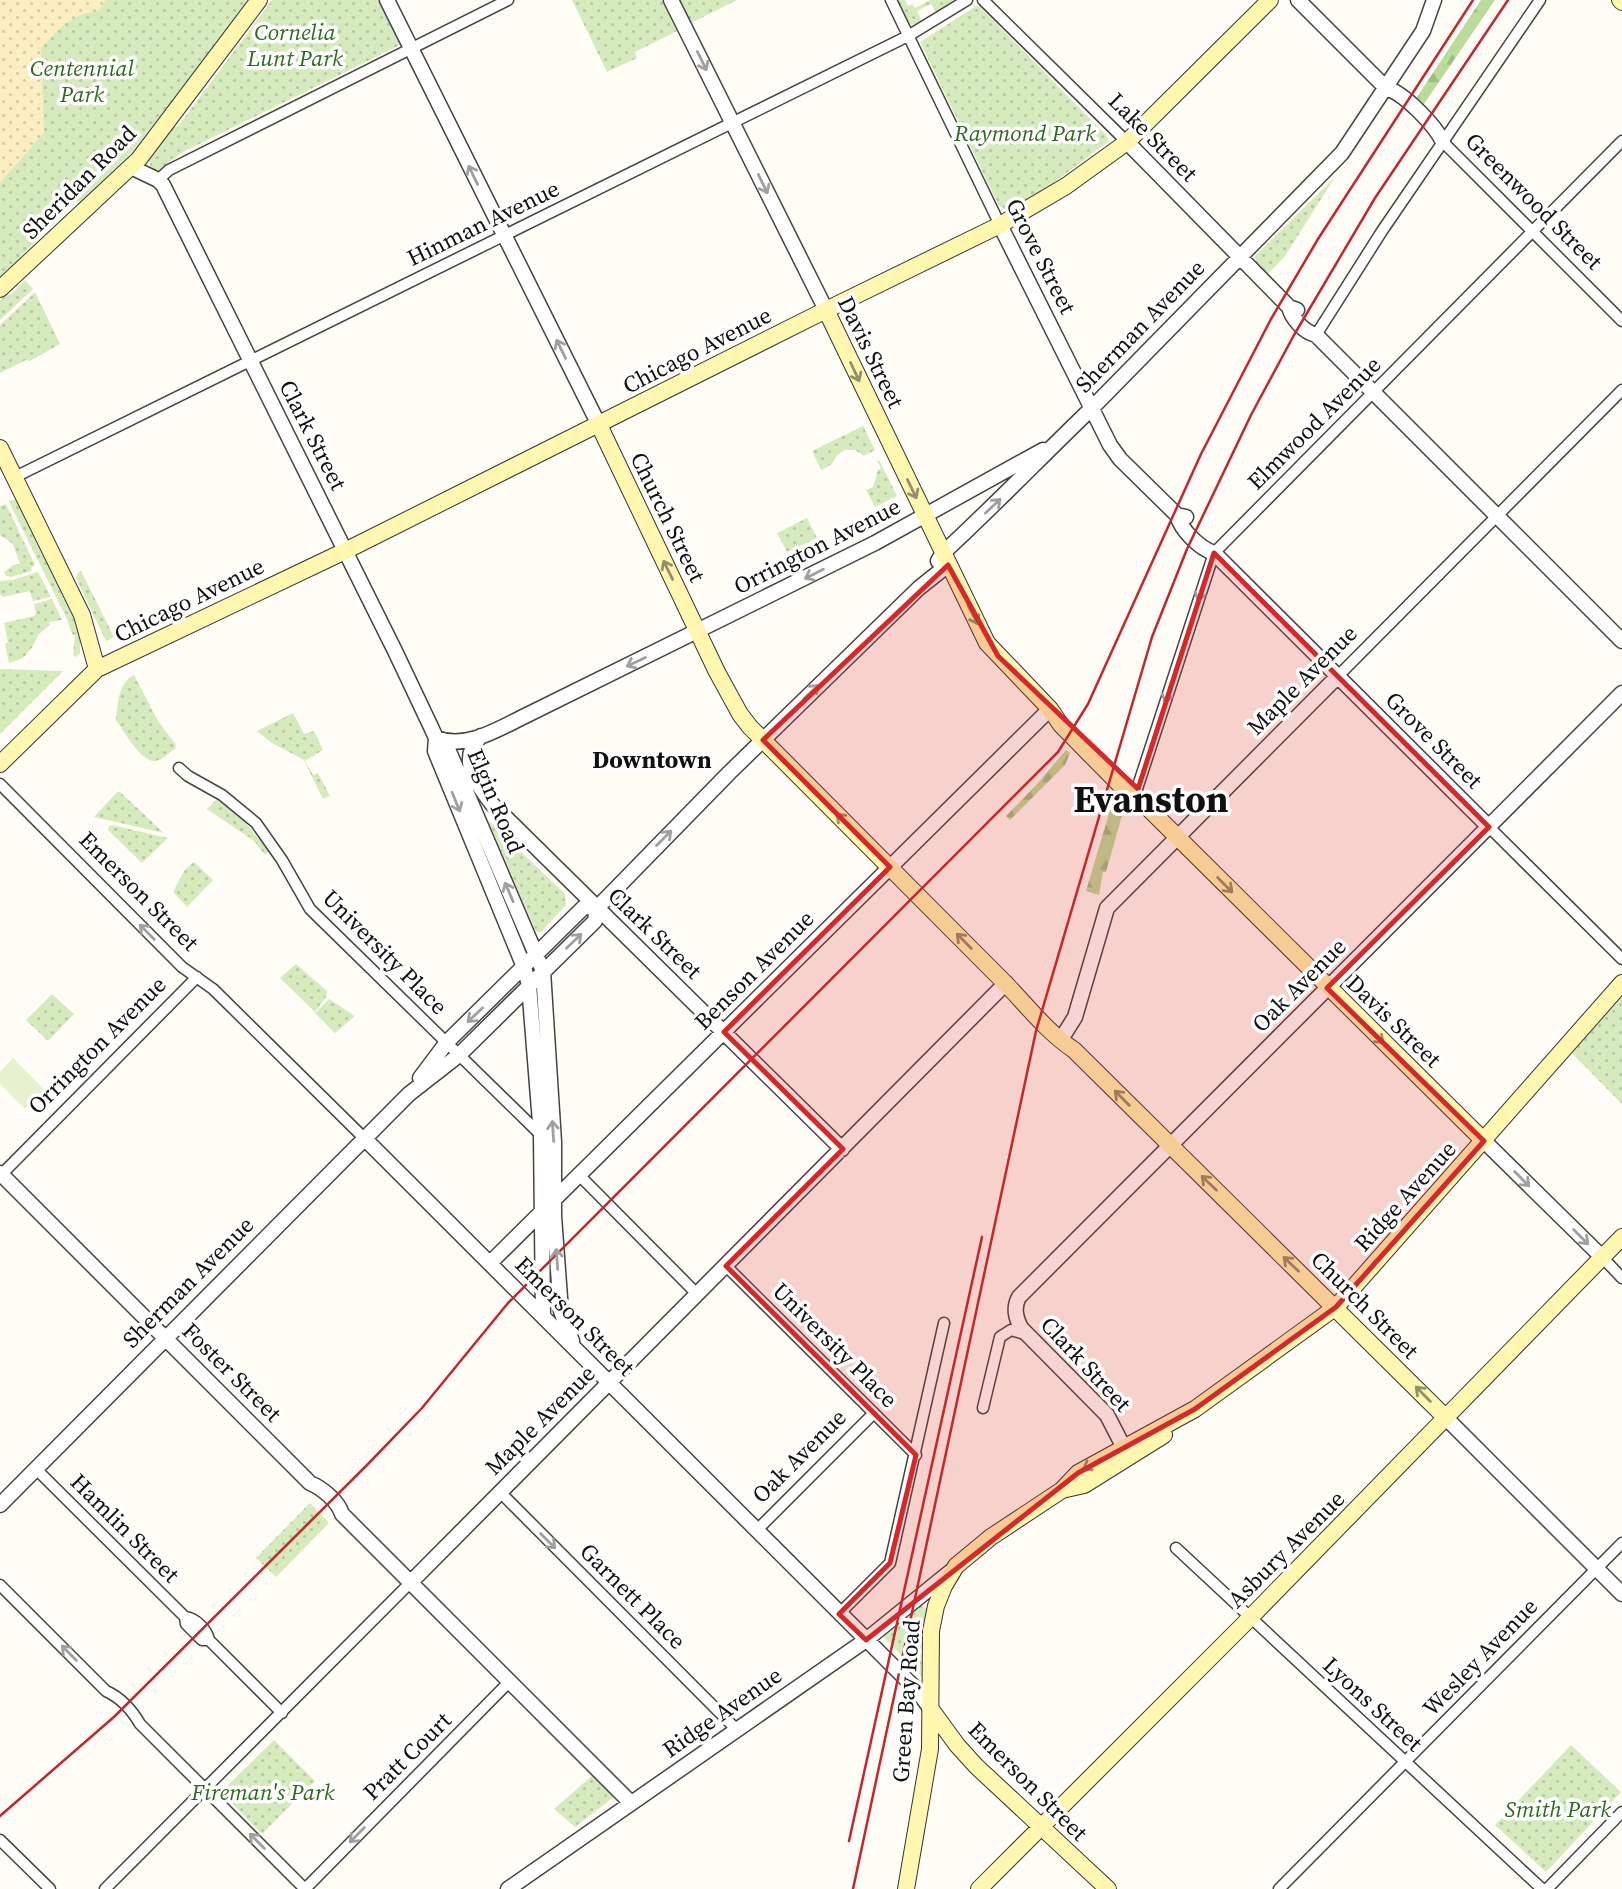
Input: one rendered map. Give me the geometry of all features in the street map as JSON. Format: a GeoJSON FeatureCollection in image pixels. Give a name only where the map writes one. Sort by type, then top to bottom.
{"type":"FeatureCollection","features":[{"type":"Feature","properties":{"kind":"main road","name":"Sheridan Road"},"geometry":{"type":"LineString","coordinates":[[0,289],[131,167],[259,0]]}},
{"type":"Feature","properties":{"kind":"main road","name":"Chicago Avenue"},"geometry":{"type":"LineString","coordinates":[[97,669],[345,551],[1000,226],[1066,186],[1127,142],[1270,0]]}},
{"type":"Feature","properties":{"kind":"main road","name":"Davis Street"},"geometry":{"type":"LineString","coordinates":[[826,310],[946,559],[988,643],[998,656],[1127,792],[1136,795],[1327,988],[1484,1141]]}},
{"type":"Feature","properties":{"kind":"main road","name":"Church Street"},"geometry":{"type":"LineString","coordinates":[[598,425],[740,714],[1060,1041],[1074,1050],[1446,1418]]}},
{"type":"Feature","properties":{"kind":"main road"},"geometry":{"type":"LineString","coordinates":[[0,448],[82,615],[97,669],[0,764]]}},
{"type":"Feature","properties":{"kind":"main road","name":"Church Street"},"geometry":{"type":"LineString","coordinates":[[1006,983],[1023,992],[1065,1033],[1074,1050]]}},
{"type":"Feature","properties":{"kind":"main road","name":"Ridge Avenue"},"geometry":{"type":"LineString","coordinates":[[1062,1490],[1084,1485],[1175,1428],[1195,1409],[1336,1307],[1622,984]]}},
{"type":"Feature","properties":{"kind":"main road","name":"Asbury Avenue"},"geometry":{"type":"LineString","coordinates":[[979,1889],[1622,1237]]}},
{"type":"Feature","properties":{"kind":"main road","name":"Ridge Avenue"},"geometry":{"type":"LineString","coordinates":[[1062,1490],[1078,1473],[1195,1409]]}},
{"type":"Feature","properties":{"kind":"main road"},"geometry":{"type":"LineString","coordinates":[[1111,1469],[1121,1455],[1123,1446]]}},
{"type":"Feature","properties":{"kind":"main road","name":"Green Bay Road"},"geometry":{"type":"LineString","coordinates":[[906,1889],[930,1748],[931,1631],[936,1606],[956,1566],[992,1537],[1062,1490]]}},
{"type":"Feature","properties":{"kind":"main road","name":"Emerson Street"},"geometry":{"type":"LineString","coordinates":[[930,1708],[966,1755],[1040,1828],[1108,1889]]}},
{"type":"Feature","properties":{"kind":"street","name":"Church Street"},"geometry":{"type":"LineString","coordinates":[[387,0],[598,425]]}},
{"type":"Feature","properties":{"kind":"street"},"geometry":{"type":"LineString","coordinates":[[131,167],[158,180],[177,166],[508,0]]}},
{"type":"Feature","properties":{"kind":"street","name":"Davis Street"},"geometry":{"type":"LineString","coordinates":[[671,0],[826,310]]}},
{"type":"Feature","properties":{"kind":"street","name":"Grove Street"},"geometry":{"type":"LineString","coordinates":[[891,0],[1000,226],[1110,445],[1120,459],[1177,515],[1185,517],[1211,543],[1214,553],[1622,959]]}},
{"type":"Feature","properties":{"kind":"street","name":"Hinman Avenue"},"geometry":{"type":"LineString","coordinates":[[15,477],[908,36],[967,0]]}},
{"type":"Feature","properties":{"kind":"street","name":"Lake Street"},"geometry":{"type":"LineString","coordinates":[[983,0],[1289,307],[1296,309],[1317,335],[1622,641]]}},
{"type":"Feature","properties":{"kind":"street","name":"Greenwood Street"},"geometry":{"type":"LineString","coordinates":[[1298,0],[1386,88],[1395,91],[1438,131],[1443,142],[1622,321]]}},
{"type":"Feature","properties":{"kind":"street","name":"Sherman Avenue"},"geometry":{"type":"LineString","coordinates":[[0,1504],[364,1138],[409,1094],[459,1055],[595,921],[597,908],[616,887],[919,588],[1051,446],[1092,408],[1342,153],[1427,24],[1434,0]]}},
{"type":"Feature","properties":{"kind":"street"},"geometry":{"type":"LineString","coordinates":[[1317,335],[1382,231],[1541,0]]}},
{"type":"Feature","properties":{"kind":"street","name":"Elmwood Avenue"},"geometry":{"type":"LineString","coordinates":[[1136,795],[1214,553],[1622,141]]}},
{"type":"Feature","properties":{"kind":"street","name":"Clark Street"},"geometry":{"type":"LineString","coordinates":[[158,180],[440,740]]}},
{"type":"Feature","properties":{"kind":"street","name":"Maple Avenue"},"geometry":{"type":"LineString","coordinates":[[1065,1033],[1075,1017],[1107,908],[1622,390]]}},
{"type":"Feature","properties":{"kind":"street","name":"Orrington Avenue"},"geometry":{"type":"LineString","coordinates":[[440,740],[460,743],[481,736],[698,632],[925,516],[1051,446]]}},
{"type":"Feature","properties":{"kind":"street","name":"Oak Avenue"},"geometry":{"type":"LineString","coordinates":[[1016,1312],[1015,1303],[1019,1297],[1622,693]]}},
{"type":"Feature","properties":{"kind":"street","name":"Benson Avenue"},"geometry":{"type":"LineString","coordinates":[[490,1263],[1050,709]]}},
{"type":"Feature","properties":{"kind":"street","name":"Clark Street"},"geometry":{"type":"LineString","coordinates":[[481,736],[474,743],[468,760],[484,794],[842,1149]]}},
{"type":"Feature","properties":{"kind":"street","name":"Elgin Road"},"geometry":{"type":"LineString","coordinates":[[440,740],[543,971],[561,1311],[576,1349]]}},
{"type":"Feature","properties":{"kind":"street","name":"Elgin Road"},"geometry":{"type":"LineString","coordinates":[[440,740],[435,751],[529,985],[541,1135],[543,1317]]}},
{"type":"Feature","properties":{"kind":"street","name":"University Place"},"geometry":{"type":"LineString","coordinates":[[179,768],[222,796],[256,823],[282,860],[310,909],[541,1135]]}},
{"type":"Feature","properties":{"kind":"street","name":"Emerson Street"},"geometry":{"type":"LineString","coordinates":[[0,784],[182,967],[214,990],[490,1263],[917,1690],[930,1708]]}},
{"type":"Feature","properties":{"kind":"street"},"geometry":{"type":"LineString","coordinates":[[582,893],[596,894],[616,887]]}},
{"type":"Feature","properties":{"kind":"street","name":"Sherman Avenue"},"geometry":{"type":"LineString","coordinates":[[409,1094],[447,1042],[584,906],[597,908]]}},
{"type":"Feature","properties":{"kind":"street","name":"Orrington Avenue"},"geometry":{"type":"LineString","coordinates":[[0,1175],[197,977]]}},
{"type":"Feature","properties":{"kind":"street","name":"Maple Avenue"},"geometry":{"type":"LineString","coordinates":[[105,1889],[1006,983]]}},
{"type":"Feature","properties":{"kind":"street","name":"Davis Street"},"geometry":{"type":"LineString","coordinates":[[1484,1141],[1622,1278]]}},
{"type":"Feature","properties":{"kind":"street","name":"Foster Street"},"geometry":{"type":"LineString","coordinates":[[0,1175],[312,1484],[318,1486],[340,1507],[342,1514],[631,1803]]}},
{"type":"Feature","properties":{"kind":"street"},"geometry":{"type":"LineString","coordinates":[[579,1175],[697,1294]]}},
{"type":"Feature","properties":{"kind":"street","name":"University Place"},"geometry":{"type":"LineString","coordinates":[[726,1266],[916,1455]]}},
{"type":"Feature","properties":{"kind":"street","name":"Clark Street"},"geometry":{"type":"LineString","coordinates":[[1016,1312],[1017,1321],[1026,1334],[1107,1415],[1123,1446]]}},
{"type":"Feature","properties":{"kind":"street"},"geometry":{"type":"LineString","coordinates":[[839,1614],[890,1563],[944,1323]]}},
{"type":"Feature","properties":{"kind":"street"},"geometry":{"type":"LineString","coordinates":[[983,1408],[1000,1337],[1016,1330],[1026,1334]]}},
{"type":"Feature","properties":{"kind":"street","name":"Oak Avenue"},"geometry":{"type":"LineString","coordinates":[[756,1531],[874,1413]]}},
{"type":"Feature","properties":{"kind":"street","name":"Church Street"},"geometry":{"type":"LineString","coordinates":[[1446,1418],[1622,1594]]}},
{"type":"Feature","properties":{"kind":"street","name":"Hamlin Street"},"geometry":{"type":"LineString","coordinates":[[36,1469],[185,1617],[186,1624],[202,1640],[209,1640],[282,1713]]}},
{"type":"Feature","properties":{"kind":"street","name":"Garnett Place"},"geometry":{"type":"LineString","coordinates":[[500,1492],[736,1730]]}},
{"type":"Feature","properties":{"kind":"street","name":"Wesley Avenue"},"geometry":{"type":"LineString","coordinates":[[1279,1889],[1622,1543]]}},
{"type":"Feature","properties":{"kind":"street","name":"Lyons Street"},"geometry":{"type":"LineString","coordinates":[[1176,1548],[1545,1889]]}},
{"type":"Feature","properties":{"kind":"street","name":"Ridge Avenue"},"geometry":{"type":"LineString","coordinates":[[509,1889],[866,1640],[956,1566]]}},
{"type":"Feature","properties":{"kind":"street"},"geometry":{"type":"LineString","coordinates":[[0,1585],[106,1691],[115,1695],[134,1713],[140,1724],[305,1889]]}},
{"type":"Feature","properties":{"kind":"street","name":"Pratt Court"},"geometry":{"type":"LineString","coordinates":[[305,1889],[509,1682]]}},
{"type":"Feature","properties":{"kind":"street"},"geometry":{"type":"LineString","coordinates":[[1545,1889],[1622,1812]]}},
{"type":"Feature","properties":{"kind":"street"},"geometry":{"type":"LineString","coordinates":[[0,1840],[50,1889]]}},
{"type":"Feature","properties":{"kind":"highlighted area"},"geometry":{"type":"Polygon","coordinates":[[[1214,553],[1489,827],[1327,988],[1484,1141],[1336,1307],[1195,1409],[1078,1473],[866,1640],[839,1614],[890,1563],[916,1455],[726,1266],[843,1149],[724,1032],[890,867],[763,740],[948,565],[998,656],[1138,789],[1214,553]]]}},
{"type":"Feature","properties":{"kind":"green space","name":"Centennial Park"},"geometry":{"type":"Polygon","coordinates":[[[0,0],[249,0],[133,151],[81,202],[76,202],[0,279],[0,0]]]}},
{"type":"Feature","properties":{"kind":"green space","name":"Cornelia Lunt Park"},"geometry":{"type":"Polygon","coordinates":[[[272,0],[378,0],[400,45],[181,153],[160,170],[152,171],[149,161],[272,0]]]}},
{"type":"Feature","properties":{"kind":"green space"},"geometry":{"type":"Polygon","coordinates":[[[572,0],[662,0],[677,31],[635,52],[637,58],[607,72],[572,0]]]}},
{"type":"Feature","properties":{"kind":"green space"},"geometry":{"type":"Polygon","coordinates":[[[676,0],[737,0],[689,24],[676,0]]]}},
{"type":"Feature","properties":{"kind":"green space"},"geometry":{"type":"Polygon","coordinates":[[[897,0],[905,0],[908,6],[912,4],[915,8],[930,0],[953,0],[937,13],[931,4],[917,11],[922,21],[912,25],[897,0]]]}},
{"type":"Feature","properties":{"kind":"green space"},"geometry":{"type":"Polygon","coordinates":[[[1481,0],[1495,0],[1424,104],[1417,97],[1481,0]]]}},
{"type":"Feature","properties":{"kind":"green space","name":"Raymond Park"},"geometry":{"type":"Polygon","coordinates":[[[976,6],[980,7],[1109,141],[1052,184],[1006,210],[999,206],[920,42],[976,6]]]}},
{"type":"Feature","properties":{"kind":"green space"},"geometry":{"type":"Polygon","coordinates":[[[1335,177],[1285,256],[1268,274],[1256,262],[1255,256],[1335,177]]]}},
{"type":"Feature","properties":{"kind":"green space"},"geometry":{"type":"Polygon","coordinates":[[[25,280],[33,289],[0,320],[0,300],[6,294],[10,295],[25,280]]]}},
{"type":"Feature","properties":{"kind":"green space"},"geometry":{"type":"Polygon","coordinates":[[[35,292],[60,344],[30,361],[26,360],[0,373],[0,325],[35,292]]]}},
{"type":"Feature","properties":{"kind":"green space"},"geometry":{"type":"Polygon","coordinates":[[[863,426],[875,450],[864,456],[855,450],[844,450],[832,464],[821,470],[812,451],[863,426]]]}},
{"type":"Feature","properties":{"kind":"green space"},"geometry":{"type":"Polygon","coordinates":[[[879,460],[897,496],[875,507],[866,490],[873,487],[881,468],[877,461],[879,460]]]}},
{"type":"Feature","properties":{"kind":"green space"},"geometry":{"type":"Polygon","coordinates":[[[15,499],[74,620],[80,641],[80,653],[76,657],[73,655],[75,635],[72,634],[9,502],[15,499]]]}},
{"type":"Feature","properties":{"kind":"green space"},"geometry":{"type":"Polygon","coordinates":[[[6,504],[35,565],[31,568],[32,571],[11,577],[4,572],[13,565],[20,564],[13,544],[0,535],[0,506],[6,504]]]}},
{"type":"Feature","properties":{"kind":"green space"},"geometry":{"type":"Polygon","coordinates":[[[807,518],[817,538],[787,552],[777,533],[807,518]]]}},
{"type":"Feature","properties":{"kind":"green space"},"geometry":{"type":"Polygon","coordinates":[[[81,571],[114,637],[106,641],[76,578],[81,571]]]}},
{"type":"Feature","properties":{"kind":"green space"},"geometry":{"type":"Polygon","coordinates":[[[38,572],[51,597],[33,601],[30,591],[3,597],[0,594],[0,581],[38,572]]]}},
{"type":"Feature","properties":{"kind":"green space"},"geometry":{"type":"Polygon","coordinates":[[[52,599],[62,620],[49,622],[50,625],[39,634],[23,658],[9,663],[4,623],[34,616],[34,604],[52,599]]]}},
{"type":"Feature","properties":{"kind":"green space"},"geometry":{"type":"Polygon","coordinates":[[[0,669],[63,671],[0,734],[0,669]]]}},
{"type":"Feature","properties":{"kind":"green space"},"geometry":{"type":"Polygon","coordinates":[[[134,675],[158,721],[176,745],[175,749],[155,761],[144,757],[116,720],[122,689],[134,675]]]}},
{"type":"Feature","properties":{"kind":"green space"},"geometry":{"type":"Polygon","coordinates":[[[293,713],[304,734],[314,731],[323,750],[305,761],[313,775],[318,773],[330,796],[323,799],[304,760],[272,743],[257,731],[293,713]]]}},
{"type":"Feature","properties":{"kind":"green space"},"geometry":{"type":"Polygon","coordinates":[[[1066,750],[1070,753],[1065,765],[1010,820],[1006,816],[1066,750]]]}},
{"type":"Feature","properties":{"kind":"green space"},"geometry":{"type":"Polygon","coordinates":[[[120,792],[164,833],[94,817],[120,792]]]}},
{"type":"Feature","properties":{"kind":"green space"},"geometry":{"type":"Polygon","coordinates":[[[1114,797],[1124,808],[1106,872],[1103,872],[1099,895],[1086,891],[1114,797]]]}},
{"type":"Feature","properties":{"kind":"green space"},"geometry":{"type":"Polygon","coordinates":[[[217,799],[242,819],[269,851],[265,855],[254,841],[207,809],[217,799]]]}},
{"type":"Feature","properties":{"kind":"green space"},"geometry":{"type":"Polygon","coordinates":[[[488,820],[565,894],[566,905],[541,932],[535,929],[488,820]]]}},
{"type":"Feature","properties":{"kind":"green space"},"geometry":{"type":"Polygon","coordinates":[[[112,825],[168,838],[142,863],[108,830],[112,825]]]}},
{"type":"Feature","properties":{"kind":"green space"},"geometry":{"type":"Polygon","coordinates":[[[194,862],[213,880],[187,907],[173,892],[184,871],[194,862]]]}},
{"type":"Feature","properties":{"kind":"green space"},"geometry":{"type":"Polygon","coordinates":[[[296,964],[327,991],[326,997],[315,1012],[280,978],[296,964]]]}},
{"type":"Feature","properties":{"kind":"green space"},"geometry":{"type":"Polygon","coordinates":[[[52,994],[74,1014],[48,1041],[26,1020],[52,994]]]}},
{"type":"Feature","properties":{"kind":"green space"},"geometry":{"type":"Polygon","coordinates":[[[1622,996],[1622,1104],[1572,1053],[1622,996]]]}},
{"type":"Feature","properties":{"kind":"green space"},"geometry":{"type":"Polygon","coordinates":[[[329,999],[355,1016],[335,1033],[315,1013],[329,999]]]}},
{"type":"Feature","properties":{"kind":"green space"},"geometry":{"type":"Polygon","coordinates":[[[13,1058],[45,1090],[25,1109],[0,1084],[0,1072],[13,1058]]]}},
{"type":"Feature","properties":{"kind":"green space"},"geometry":{"type":"Polygon","coordinates":[[[310,1503],[329,1523],[276,1577],[256,1558],[310,1503]]]}},
{"type":"Feature","properties":{"kind":"green space"},"geometry":{"type":"Polygon","coordinates":[[[922,1605],[927,1609],[921,1648],[922,1677],[884,1637],[922,1605]]]}},
{"type":"Feature","properties":{"kind":"green space","name":"Fireman's Park"},"geometry":{"type":"Polygon","coordinates":[[[274,1740],[315,1781],[262,1834],[221,1792],[274,1740]]]}},
{"type":"Feature","properties":{"kind":"green space","name":"Smith Park"},"geometry":{"type":"Polygon","coordinates":[[[1571,1745],[1621,1792],[1546,1872],[1495,1825],[1571,1745]]]}},
{"type":"Feature","properties":{"kind":"green space"},"geometry":{"type":"Polygon","coordinates":[[[593,1775],[615,1796],[575,1827],[554,1809],[593,1775]]]}},
{"type":"Feature","properties":{"kind":"sand"},"geometry":{"type":"Polygon","coordinates":[[[0,0],[106,0],[99,11],[80,15],[66,23],[41,48],[44,133],[0,183],[0,0]]]}},
{"type":"Feature","properties":{"kind":"railway"},"geometry":{"type":"LineString","coordinates":[[0,1816],[115,1716],[368,1464],[422,1408],[508,1303],[1058,752],[1088,704],[1201,454],[1271,319],[1318,239],[1473,0]]}},
{"type":"Feature","properties":{"kind":"railway"},"geometry":{"type":"LineString","coordinates":[[853,1889],[1036,1031],[1152,637],[1187,549],[1251,415],[1294,335],[1375,198],[1508,0]]}},
{"type":"Feature","properties":{"kind":"railway"},"geometry":{"type":"LineString","coordinates":[[849,1841],[982,1237]]}},
{"type":"Feature","properties":{"kind":"district","name":"Downtown"},"geometry":{"type":"Point","coordinates":[652,759]}},
{"type":"Feature","properties":{"kind":"district","name":"Evanston"},"geometry":{"type":"Point","coordinates":[1151,799]}}]}
